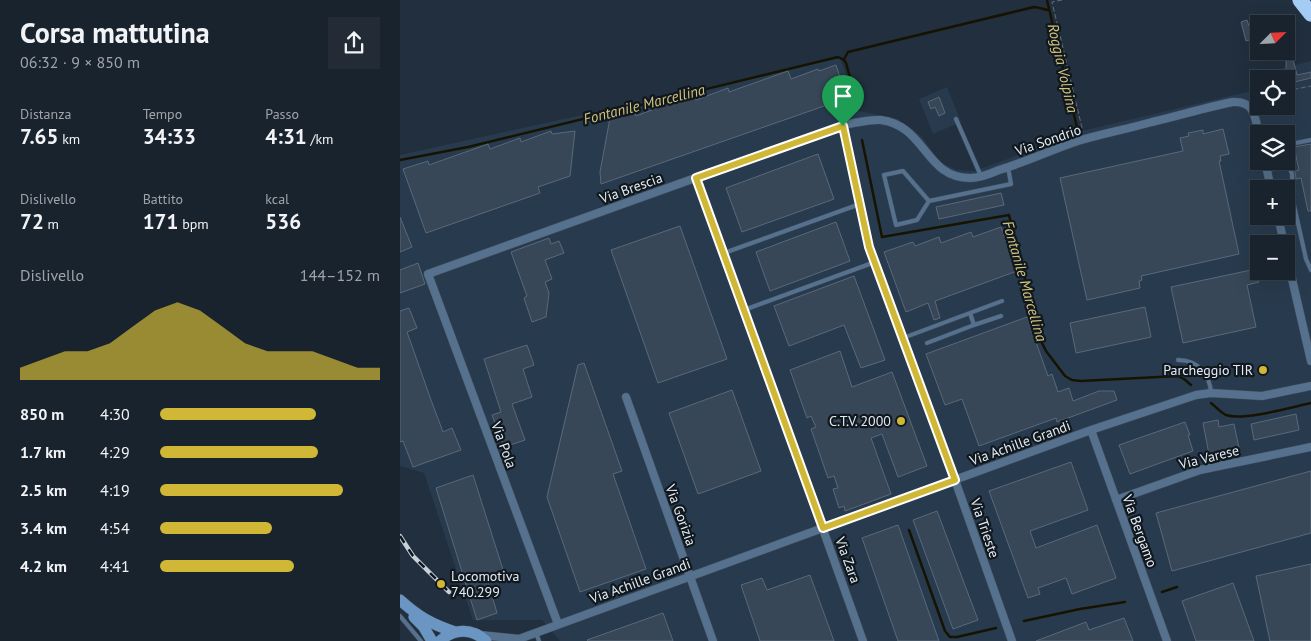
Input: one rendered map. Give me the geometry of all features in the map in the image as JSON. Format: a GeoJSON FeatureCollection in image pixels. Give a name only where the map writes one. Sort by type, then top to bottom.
{"type":"FeatureCollection","features":[{"type":"Feature","properties":{"kind":"highway"},"geometry":{"type":"LineString","coordinates":[[1300,0],[1311,14]]}},
{"type":"Feature","properties":{"kind":"street","name":"Via Sondrio"},"geometry":{"type":"LineString","coordinates":[[843,126],[873,120],[895,124],[914,136],[933,161],[944,171],[954,176],[971,178],[1085,140],[1229,102],[1246,104],[1252,109],[1256,125]]}},
{"type":"Feature","properties":{"kind":"street","name":"Via Brescia"},"geometry":{"type":"LineString","coordinates":[[428,274],[843,126]]}},
{"type":"Feature","properties":{"kind":"street","name":"Via Trieste"},"geometry":{"type":"LineString","coordinates":[[843,126],[869,247],[1012,641]]}},
{"type":"Feature","properties":{"kind":"street"},"geometry":{"type":"LineString","coordinates":[[1267,170],[1269,180]]}},
{"type":"Feature","properties":{"kind":"street","name":"Via Zara"},"geometry":{"type":"LineString","coordinates":[[696,178],[863,641]]}},
{"type":"Feature","properties":{"kind":"street","name":"Via Pola"},"geometry":{"type":"LineString","coordinates":[[428,274],[558,624]]}},
{"type":"Feature","properties":{"kind":"street"},"geometry":{"type":"LineString","coordinates":[[1292,280],[1311,361]]}},
{"type":"Feature","properties":{"kind":"street","name":"Via Achille Grandi"},"geometry":{"type":"LineString","coordinates":[[518,640],[1090,430],[1196,395],[1211,393],[1262,396],[1311,386]]}},
{"type":"Feature","properties":{"kind":"street","name":"Via Gorizia"},"geometry":{"type":"LineString","coordinates":[[626,396],[713,641]]}},
{"type":"Feature","properties":{"kind":"street","name":"Via Bergamo"},"geometry":{"type":"LineString","coordinates":[[1090,430],[1167,641]]}},
{"type":"Feature","properties":{"kind":"street","name":"Via Varese"},"geometry":{"type":"LineString","coordinates":[[1116,500],[1200,470],[1311,447]]}},
{"type":"Feature","properties":{"kind":"street"},"geometry":{"type":"LineString","coordinates":[[400,601],[416,615],[455,632]]}},
{"type":"Feature","properties":{"kind":"street"},"geometry":{"type":"LineString","coordinates":[[400,601],[423,626],[432,641]]}},
{"type":"Feature","properties":{"kind":"street"},"geometry":{"type":"LineString","coordinates":[[440,641],[455,632],[467,631],[482,638],[518,640]]}},
{"type":"Feature","properties":{"kind":"lane"},"geometry":{"type":"LineString","coordinates":[[956,119],[981,176]]}},
{"type":"Feature","properties":{"kind":"lane"},"geometry":{"type":"LineString","coordinates":[[1295,144],[1311,140]]}},
{"type":"Feature","properties":{"kind":"lane"},"geometry":{"type":"LineString","coordinates":[[929,201],[903,171],[884,175],[896,225],[916,220],[929,201],[1011,184],[1008,167]]}},
{"type":"Feature","properties":{"kind":"lane"},"geometry":{"type":"LineString","coordinates":[[1290,170],[1295,211],[1306,259],[1311,270]]}},
{"type":"Feature","properties":{"kind":"lane"},"geometry":{"type":"LineString","coordinates":[[724,253],[860,204]]}},
{"type":"Feature","properties":{"kind":"lane"},"geometry":{"type":"LineString","coordinates":[[744,310],[874,262]]}},
{"type":"Feature","properties":{"kind":"lane"},"geometry":{"type":"LineString","coordinates":[[903,338],[1002,301]]}},
{"type":"Feature","properties":{"kind":"lane"},"geometry":{"type":"LineString","coordinates":[[970,313],[974,325]]}},
{"type":"Feature","properties":{"kind":"lane"},"geometry":{"type":"LineString","coordinates":[[927,344],[1001,316]]}},
{"type":"Feature","properties":{"kind":"lane"},"geometry":{"type":"LineString","coordinates":[[1178,360],[1192,363],[1202,371],[1209,382],[1211,393]]}},
{"type":"Feature","properties":{"kind":"lane"},"geometry":{"type":"LineString","coordinates":[[400,616],[421,641]]}},
{"type":"Feature","properties":{"kind":"lane"},"geometry":{"type":"LineString","coordinates":[[536,633],[539,641]]}},
{"type":"Feature","properties":{"kind":"path"},"geometry":{"type":"LineString","coordinates":[[1062,0],[1052,2],[1085,140]]}},
{"type":"Feature","properties":{"kind":"path"},"geometry":{"type":"LineString","coordinates":[[1295,89],[1311,86]]}},
{"type":"Feature","properties":{"kind":"shaded area"},"geometry":{"type":"Polygon","coordinates":[[[840,58],[859,111],[898,119],[922,137],[940,162],[957,170],[975,171],[1086,130],[1250,91],[1250,115],[1295,115],[1295,70],[1276,70],[1311,61],[1311,641],[560,641],[542,620],[473,620],[424,473],[400,466],[400,155],[840,58]]]}},
{"type":"Feature","properties":{"kind":"shaded area"},"geometry":{"type":"Polygon","coordinates":[[[947,87],[961,122],[933,134],[919,99],[947,87]]]}},
{"type":"Feature","properties":{"kind":"building"},"geometry":{"type":"Polygon","coordinates":[[[1247,20],[1250,26],[1250,40],[1246,41],[1241,22],[1247,20]]]}},
{"type":"Feature","properties":{"kind":"building"},"geometry":{"type":"Polygon","coordinates":[[[1286,60],[1293,60],[1297,75],[1311,72],[1311,78],[1295,82],[1295,70],[1286,70],[1286,60]]]}},
{"type":"Feature","properties":{"kind":"building"},"geometry":{"type":"Polygon","coordinates":[[[836,65],[847,98],[601,184],[600,172],[610,118],[633,109],[636,116],[694,94],[696,100],[728,88],[729,92],[788,71],[791,79],[818,69],[819,71],[836,65]]]}},
{"type":"Feature","properties":{"kind":"building"},"geometry":{"type":"Polygon","coordinates":[[[939,97],[945,113],[939,116],[935,107],[931,109],[928,102],[939,97]]]}},
{"type":"Feature","properties":{"kind":"building"},"geometry":{"type":"Polygon","coordinates":[[[1223,129],[1229,154],[1220,156],[1221,161],[1219,161],[1239,254],[1141,276],[1142,280],[1139,281],[1140,288],[1087,300],[1060,178],[1183,151],[1180,138],[1189,136],[1188,133],[1203,130],[1203,134],[1223,129]]]}},
{"type":"Feature","properties":{"kind":"building"},"geometry":{"type":"Polygon","coordinates":[[[551,131],[552,134],[575,131],[570,176],[538,187],[540,193],[426,233],[403,169],[428,161],[429,165],[488,144],[490,149],[520,138],[521,142],[551,131]]]}},
{"type":"Feature","properties":{"kind":"building"},"geometry":{"type":"Polygon","coordinates":[[[1311,144],[1311,211],[1308,211],[1301,178],[1296,179],[1295,171],[1299,170],[1295,147],[1311,144]]]}},
{"type":"Feature","properties":{"kind":"building"},"geometry":{"type":"Polygon","coordinates":[[[818,154],[834,199],[742,232],[726,188],[818,154]]]}},
{"type":"Feature","properties":{"kind":"building"},"geometry":{"type":"Polygon","coordinates":[[[1001,193],[1004,205],[939,219],[936,207],[1001,193]]]}},
{"type":"Feature","properties":{"kind":"building"},"geometry":{"type":"Polygon","coordinates":[[[400,217],[412,247],[400,252],[400,217]]]}},
{"type":"Feature","properties":{"kind":"building"},"geometry":{"type":"Polygon","coordinates":[[[836,222],[850,261],[770,291],[756,252],[836,222]]]}},
{"type":"Feature","properties":{"kind":"building"},"geometry":{"type":"Polygon","coordinates":[[[680,226],[727,359],[658,383],[611,250],[680,226]]]}},
{"type":"Feature","properties":{"kind":"building"},"geometry":{"type":"Polygon","coordinates":[[[1001,227],[1017,271],[935,301],[940,318],[934,320],[928,303],[906,312],[884,252],[913,242],[915,246],[939,237],[941,243],[971,232],[973,237],[1001,227]]]}},
{"type":"Feature","properties":{"kind":"building"},"geometry":{"type":"Polygon","coordinates":[[[549,238],[551,244],[559,241],[564,253],[545,260],[552,279],[545,282],[549,293],[546,317],[532,322],[524,298],[527,296],[511,252],[549,238]]]}},
{"type":"Feature","properties":{"kind":"building"},"geometry":{"type":"Polygon","coordinates":[[[418,263],[425,284],[400,293],[400,270],[418,263]]]}},
{"type":"Feature","properties":{"kind":"building"},"geometry":{"type":"Polygon","coordinates":[[[1250,270],[1250,280],[1259,280],[1259,282],[1247,285],[1256,327],[1183,343],[1171,287],[1250,270]]]}},
{"type":"Feature","properties":{"kind":"building"},"geometry":{"type":"Polygon","coordinates":[[[854,276],[885,360],[861,368],[844,325],[789,346],[774,306],[854,276]]]}},
{"type":"Feature","properties":{"kind":"building"},"geometry":{"type":"Polygon","coordinates":[[[1145,307],[1151,337],[1076,353],[1070,323],[1145,307]]]}},
{"type":"Feature","properties":{"kind":"building"},"geometry":{"type":"Polygon","coordinates":[[[409,308],[417,328],[407,332],[431,400],[443,432],[452,428],[461,450],[413,467],[403,441],[400,442],[400,311],[409,308]]]}},
{"type":"Feature","properties":{"kind":"building"},"geometry":{"type":"Polygon","coordinates":[[[1027,317],[1048,376],[1052,374],[1058,392],[1069,388],[1073,401],[1099,391],[1114,391],[1117,400],[1057,422],[1056,418],[979,446],[962,399],[945,405],[926,354],[1027,317]]]}},
{"type":"Feature","properties":{"kind":"building"},"geometry":{"type":"Polygon","coordinates":[[[527,345],[534,365],[523,369],[532,397],[512,404],[525,440],[504,447],[492,415],[501,412],[484,359],[527,345]]]}},
{"type":"Feature","properties":{"kind":"building"},"geometry":{"type":"Polygon","coordinates":[[[840,351],[852,387],[892,372],[927,466],[898,477],[882,434],[871,438],[891,494],[845,511],[844,506],[839,508],[833,489],[838,488],[834,476],[828,478],[811,429],[816,427],[811,416],[807,418],[790,370],[840,351]]]}},
{"type":"Feature","properties":{"kind":"building"},"geometry":{"type":"Polygon","coordinates":[[[584,363],[622,471],[613,474],[646,569],[580,592],[547,497],[578,365],[584,363]]]}},
{"type":"Feature","properties":{"kind":"building"},"geometry":{"type":"Polygon","coordinates":[[[732,390],[761,471],[698,494],[669,413],[732,390]]]}},
{"type":"Feature","properties":{"kind":"building"},"geometry":{"type":"Polygon","coordinates":[[[1296,414],[1299,430],[1254,440],[1251,424],[1296,414]]]}},
{"type":"Feature","properties":{"kind":"building"},"geometry":{"type":"Polygon","coordinates":[[[1218,420],[1219,427],[1234,424],[1240,453],[1225,456],[1224,452],[1209,454],[1203,423],[1218,420]]]}},
{"type":"Feature","properties":{"kind":"building"},"geometry":{"type":"Polygon","coordinates":[[[1185,422],[1193,451],[1130,474],[1119,445],[1185,422]]]}},
{"type":"Feature","properties":{"kind":"building"},"geometry":{"type":"Polygon","coordinates":[[[1071,462],[1088,510],[1030,531],[1036,548],[1097,525],[1116,578],[1072,594],[1066,578],[1038,588],[1040,594],[1028,598],[989,491],[1071,462]]]}},
{"type":"Feature","properties":{"kind":"building"},"geometry":{"type":"Polygon","coordinates":[[[1311,471],[1311,533],[1172,571],[1156,513],[1311,471]]]}},
{"type":"Feature","properties":{"kind":"building"},"geometry":{"type":"Polygon","coordinates":[[[473,475],[505,576],[488,582],[497,613],[477,620],[436,488],[473,475]]]}},
{"type":"Feature","properties":{"kind":"building"},"geometry":{"type":"Polygon","coordinates":[[[937,511],[978,620],[953,629],[913,520],[937,511]]]}},
{"type":"Feature","properties":{"kind":"building"},"geometry":{"type":"Polygon","coordinates":[[[898,525],[939,641],[898,641],[862,538],[898,525]]]}},
{"type":"Feature","properties":{"kind":"building"},"geometry":{"type":"Polygon","coordinates":[[[1311,564],[1311,641],[1270,641],[1256,576],[1311,564]]]}},
{"type":"Feature","properties":{"kind":"building"},"geometry":{"type":"Polygon","coordinates":[[[810,575],[834,641],[760,641],[741,585],[762,578],[767,590],[810,575]]]}},
{"type":"Feature","properties":{"kind":"building"},"geometry":{"type":"Polygon","coordinates":[[[1233,583],[1254,641],[1196,641],[1182,601],[1233,583]]]}},
{"type":"Feature","properties":{"kind":"building"},"geometry":{"type":"Polygon","coordinates":[[[663,613],[673,641],[587,640],[663,613]]]}},
{"type":"Feature","properties":{"kind":"building"},"geometry":{"type":"Polygon","coordinates":[[[1124,618],[1133,641],[1036,641],[1086,622],[1089,630],[1124,618]]]}},
{"type":"Feature","properties":{"kind":"waterway","name":"Roggia Volpina"},"geometry":{"type":"LineString","coordinates":[[1047,0],[1079,136]]}},
{"type":"Feature","properties":{"kind":"waterway"},"geometry":{"type":"LineString","coordinates":[[844,59],[848,52],[1034,7],[1049,10]]}},
{"type":"Feature","properties":{"kind":"waterway","name":"Fontanile Marcellina"},"geometry":{"type":"LineString","coordinates":[[400,160],[468,147],[838,57],[846,63],[857,103]]}},
{"type":"Feature","properties":{"kind":"waterway","name":"Fontanile Marcellina"},"geometry":{"type":"LineString","coordinates":[[862,140],[882,237],[1009,215],[1036,331],[1046,351],[1065,376],[1072,380],[1081,381],[1178,376],[1191,385]]}},
{"type":"Feature","properties":{"kind":"waterway","name":"Fontanile Marcellina"},"geometry":{"type":"LineString","coordinates":[[1211,403],[1224,414],[1234,416],[1256,415],[1311,403]]}},
{"type":"Feature","properties":{"kind":"waterway"},"geometry":{"type":"LineString","coordinates":[[909,530],[945,631],[950,637],[996,628]]}},
{"type":"Feature","properties":{"kind":"waterway"},"geometry":{"type":"LineString","coordinates":[[1162,592],[1177,587]]}},
{"type":"Feature","properties":{"kind":"waterway"},"geometry":{"type":"LineString","coordinates":[[1024,621],[1125,602]]}},
{"type":"Feature","properties":{"kind":"railway"},"geometry":{"type":"LineString","coordinates":[[400,536],[413,556],[449,592]]}},
{"type":"Feature","properties":{"kind":"place","name":"Parcheggio TIR"},"geometry":{"type":"Point","coordinates":[1263,370]}},
{"type":"Feature","properties":{"kind":"place","name":"C.T.V. 2000"},"geometry":{"type":"Point","coordinates":[901,421]}},
{"type":"Feature","properties":{"kind":"place","name":"Locomotiva 740.299"},"geometry":{"type":"Point","coordinates":[441,584]}},
{"type":"Feature","properties":{"kind":"route"},"geometry":{"type":"LineString","coordinates":[[843,126],[869,247],[955,480],[823,528],[696,178],[843,126]]}}]}
